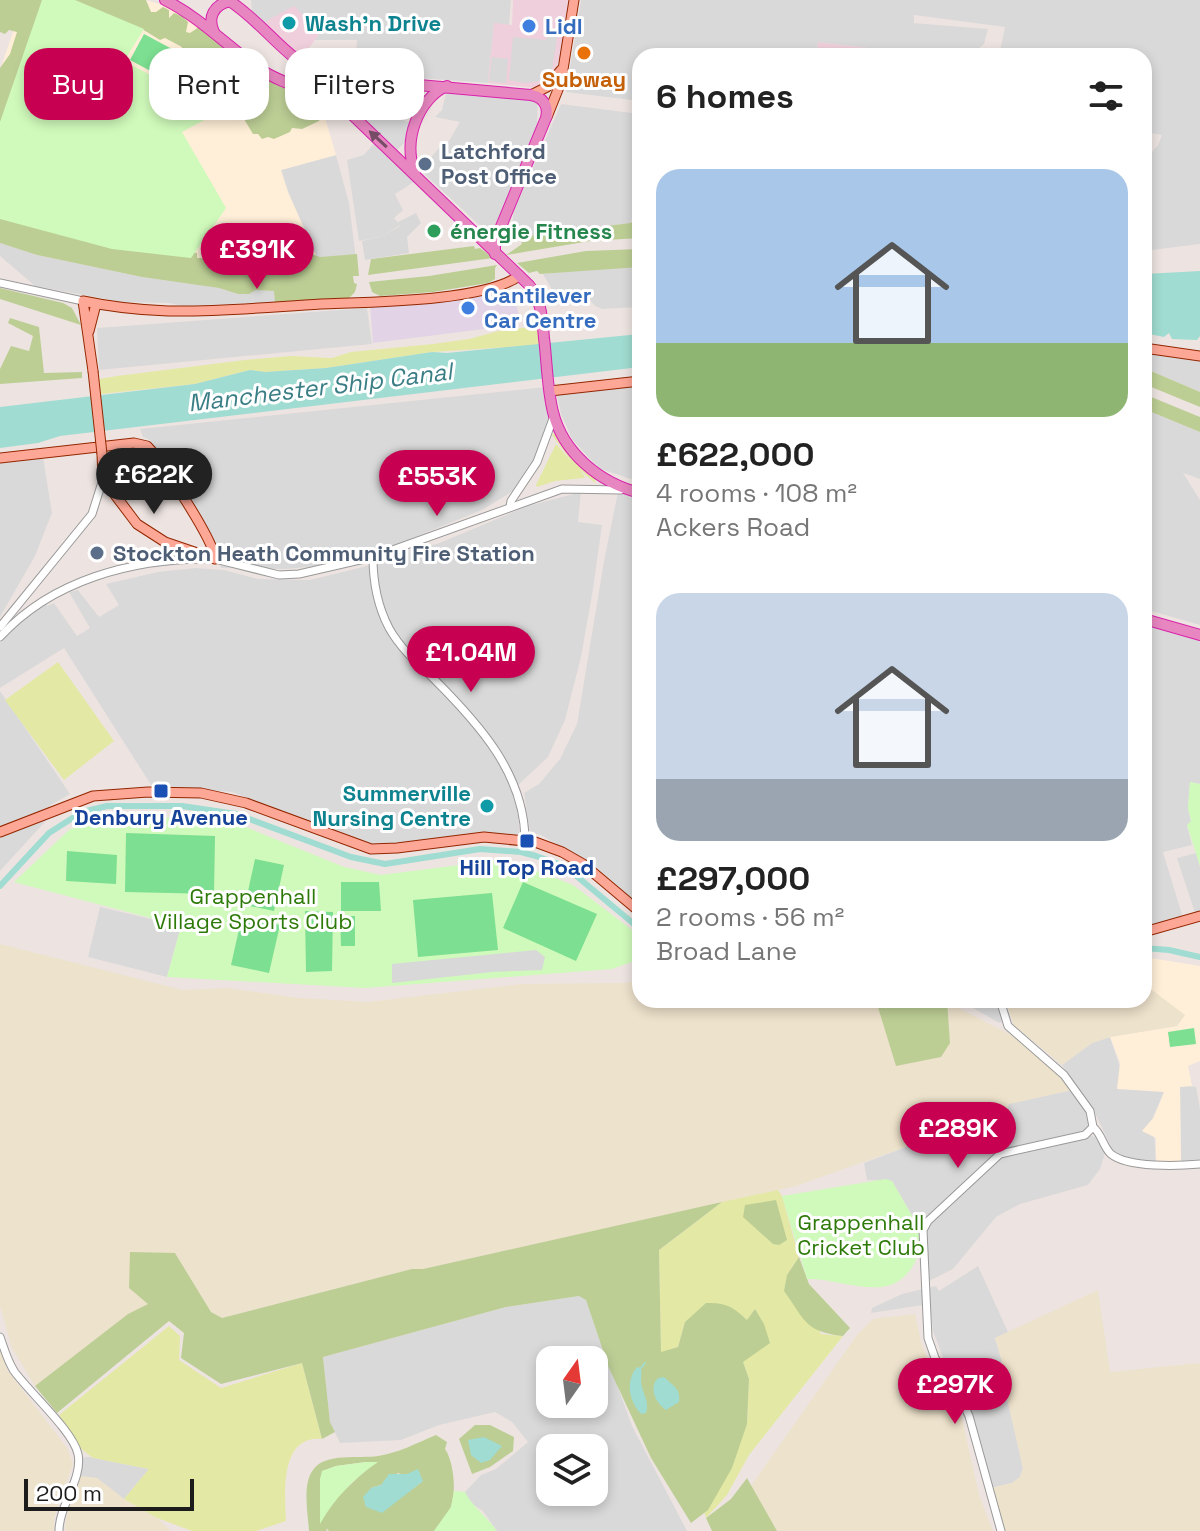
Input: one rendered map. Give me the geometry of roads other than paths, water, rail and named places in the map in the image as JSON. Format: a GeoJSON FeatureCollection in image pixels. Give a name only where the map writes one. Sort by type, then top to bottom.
{"type":"FeatureCollection","features":[{"type":"Feature","properties":{"kind":"highway"},"geometry":{"type":"LineString","coordinates":[[165,0],[214,32],[261,70],[285,82]]}},
{"type":"Feature","properties":{"kind":"highway"},"geometry":{"type":"LineString","coordinates":[[193,17],[207,14],[212,0]]}},
{"type":"Feature","properties":{"kind":"highway"},"geometry":{"type":"LineString","coordinates":[[214,32],[211,23],[214,10],[229,0],[285,50]]}},
{"type":"Feature","properties":{"kind":"highway"},"geometry":{"type":"LineString","coordinates":[[424,84],[531,95],[544,102],[547,109],[495,241],[495,254]]}},
{"type":"Feature","properties":{"kind":"highway"},"geometry":{"type":"LineString","coordinates":[[421,180],[411,159],[417,120],[426,100],[447,86]]}},
{"type":"Feature","properties":{"kind":"highway"},"geometry":{"type":"LineString","coordinates":[[358,120],[514,272],[540,306],[554,415],[575,453],[606,483],[632,491]]}},
{"type":"Feature","properties":{"kind":"highway"},"geometry":{"type":"LineString","coordinates":[[479,237],[490,239],[499,233]]}},
{"type":"Feature","properties":{"kind":"highway"},"geometry":{"type":"LineString","coordinates":[[1152,621],[1200,635]]}},
{"type":"Feature","properties":{"kind":"main road"},"geometry":{"type":"LineString","coordinates":[[546,118],[560,85],[574,0]]}},
{"type":"Feature","properties":{"kind":"main road"},"geometry":{"type":"LineString","coordinates":[[531,95],[550,84],[564,65]]}},
{"type":"Feature","properties":{"kind":"main road"},"geometry":{"type":"LineString","coordinates":[[0,458],[140,443],[151,451],[182,497],[213,548],[211,559],[165,542],[137,524],[103,479],[102,454],[88,333],[83,301],[180,311],[377,302],[463,293],[502,284],[514,272]]}},
{"type":"Feature","properties":{"kind":"main road"},"geometry":{"type":"LineString","coordinates":[[88,333],[96,304]]}},
{"type":"Feature","properties":{"kind":"main road"},"geometry":{"type":"LineString","coordinates":[[1152,349],[1200,356]]}},
{"type":"Feature","properties":{"kind":"main road"},"geometry":{"type":"LineString","coordinates":[[550,386],[632,381]]}},
{"type":"Feature","properties":{"kind":"main road"},"geometry":{"type":"LineString","coordinates":[[0,832],[93,796],[201,793],[246,803],[371,849],[484,837],[525,839],[553,848],[583,864],[632,905]]}},
{"type":"Feature","properties":{"kind":"main road"},"geometry":{"type":"LineString","coordinates":[[1152,930],[1200,916]]}},
{"type":"Feature","properties":{"kind":"street"},"geometry":{"type":"LineString","coordinates":[[0,283],[83,301]]}},
{"type":"Feature","properties":{"kind":"street"},"geometry":{"type":"LineString","coordinates":[[510,507],[537,462],[554,415]]}},
{"type":"Feature","properties":{"kind":"street"},"geometry":{"type":"LineString","coordinates":[[0,627],[83,527],[98,502],[103,479]]}},
{"type":"Feature","properties":{"kind":"street"},"geometry":{"type":"LineString","coordinates":[[0,637],[36,604],[101,574],[149,563],[211,559],[279,575],[312,571],[373,557],[562,489],[591,488],[606,483]]}},
{"type":"Feature","properties":{"kind":"street"},"geometry":{"type":"LineString","coordinates":[[373,557],[378,596],[390,628],[408,654],[464,709],[503,762],[519,795],[525,839]]}},
{"type":"Feature","properties":{"kind":"street"},"geometry":{"type":"LineString","coordinates":[[1002,1008],[1008,1026],[1064,1075],[1090,1111],[1093,1127],[1108,1152],[1115,1157],[1156,1166],[1200,1164]]}},
{"type":"Feature","properties":{"kind":"street"},"geometry":{"type":"LineString","coordinates":[[1001,1531],[969,1416],[938,1363],[928,1338],[923,1230],[934,1215],[1000,1154],[1085,1135],[1093,1127]]}},
{"type":"Feature","properties":{"kind":"street"},"geometry":{"type":"LineString","coordinates":[[0,1337],[13,1370],[71,1440],[78,1456],[59,1531]]}},
{"type":"Feature","properties":{"kind":"water"},"geometry":{"type":"Polygon","coordinates":[[[1200,271],[1200,336],[1197,340],[1172,339],[1169,333],[1164,337],[1152,335],[1152,274],[1200,271]]]}},
{"type":"Feature","properties":{"kind":"water","name":"Manchester Ship Canal"},"geometry":{"type":"Polygon","coordinates":[[[632,335],[632,368],[60,436],[38,443],[0,448],[0,407],[195,384],[250,370],[326,368],[432,352],[632,335]]]}},
{"type":"Feature","properties":{"kind":"water"},"geometry":{"type":"Polygon","coordinates":[[[637,1367],[641,1368],[647,1405],[646,1413],[641,1414],[630,1391],[631,1378],[637,1367]]]}},
{"type":"Feature","properties":{"kind":"water"},"geometry":{"type":"Polygon","coordinates":[[[664,1377],[679,1393],[679,1402],[666,1410],[656,1399],[654,1391],[655,1382],[664,1377]]]}},
{"type":"Feature","properties":{"kind":"water"},"geometry":{"type":"Polygon","coordinates":[[[484,1437],[502,1446],[490,1460],[481,1463],[471,1455],[468,1440],[484,1437]]]}},
{"type":"Feature","properties":{"kind":"water"},"geometry":{"type":"Polygon","coordinates":[[[418,1469],[423,1481],[382,1513],[366,1507],[363,1497],[371,1488],[381,1485],[389,1474],[407,1474],[418,1469]]]}},
{"type":"Feature","properties":{"kind":"waterway"},"geometry":{"type":"LineString","coordinates":[[0,886],[49,833],[82,812],[107,806],[182,806],[236,814],[351,857],[385,864],[480,849],[521,852],[556,863],[574,874],[632,922]]}},
{"type":"Feature","properties":{"kind":"waterway"},"geometry":{"type":"LineString","coordinates":[[1152,949],[1200,957]]}},
{"type":"Feature","properties":{"kind":"waterway"},"geometry":{"type":"LineString","coordinates":[[641,1368],[645,1363]]}},
{"type":"Feature","properties":{"kind":"place","name":"Wash'n Drive"},"geometry":{"type":"Point","coordinates":[289,23]}},
{"type":"Feature","properties":{"kind":"place","name":"Lidl"},"geometry":{"type":"Point","coordinates":[529,26]}},
{"type":"Feature","properties":{"kind":"place","name":"Subway"},"geometry":{"type":"Point","coordinates":[584,53]}},
{"type":"Feature","properties":{"kind":"place","name":"Latchford Post Office"},"geometry":{"type":"Point","coordinates":[425,164]}},
{"type":"Feature","properties":{"kind":"place","name":"énergie Fitness"},"geometry":{"type":"Point","coordinates":[434,231]}},
{"type":"Feature","properties":{"kind":"place","name":"Cantilever Car Centre"},"geometry":{"type":"Point","coordinates":[468,308]}},
{"type":"Feature","properties":{"kind":"place","name":"Stockton Heath Community Fire Station"},"geometry":{"type":"Point","coordinates":[97,553]}},
{"type":"Feature","properties":{"kind":"place","name":"Denbury Avenue"},"geometry":{"type":"Point","coordinates":[161,791]}},
{"type":"Feature","properties":{"kind":"place","name":"Summerville Nursing Centre"},"geometry":{"type":"Point","coordinates":[487,806]}},
{"type":"Feature","properties":{"kind":"place","name":"Hill Top Road"},"geometry":{"type":"Point","coordinates":[527,841]}},
{"type":"Feature","properties":{"kind":"park label","name":"Grappenhall Village Sports Club"},"geometry":{"type":"Point","coordinates":[253,908]}},
{"type":"Feature","properties":{"kind":"park label","name":"Grappenhall Cricket Club"},"geometry":{"type":"Point","coordinates":[861,1234]}}]}
